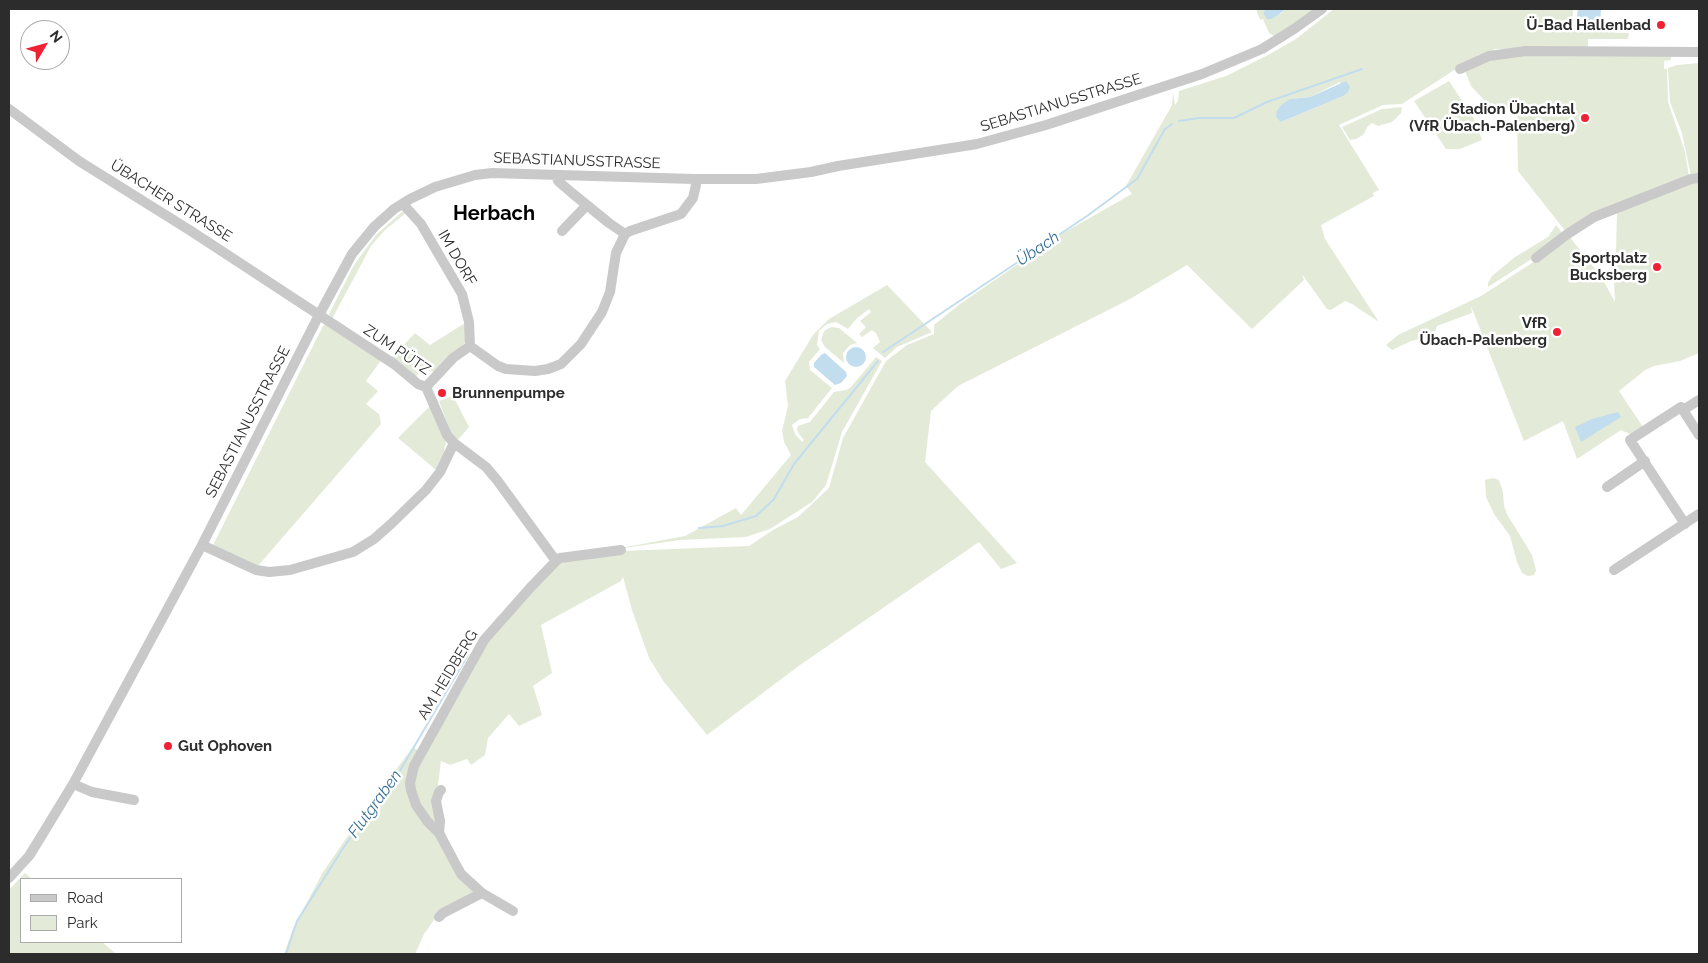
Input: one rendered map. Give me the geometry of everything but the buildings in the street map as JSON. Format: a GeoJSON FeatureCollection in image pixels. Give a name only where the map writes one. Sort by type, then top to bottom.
{"type":"FeatureCollection","features":[{"type":"Feature","properties":{"kind":"street","name":"SEBASTIANUSSTRASSE"},"geometry":{"type":"LineString","coordinates":[[9,878],[29,856],[73,784],[202,545],[352,254],[362,239],[384,217],[403,204],[435,186],[475,175],[508,173],[756,179],[811,172],[977,144],[1046,125],[1227,64],[1267,46],[1294,30],[1322,9]]}},
{"type":"Feature","properties":{"kind":"street"},"geometry":{"type":"LineString","coordinates":[[1460,68],[1489,56],[1526,51],[1699,52]]}},
{"type":"Feature","properties":{"kind":"street","name":"ÜBACHER STRASSE"},"geometry":{"type":"LineString","coordinates":[[9,109],[79,161],[191,231],[319,316]]}},
{"type":"Feature","properties":{"kind":"street"},"geometry":{"type":"LineString","coordinates":[[556,175],[558,181],[625,234]]}},
{"type":"Feature","properties":{"kind":"street"},"geometry":{"type":"LineString","coordinates":[[1536,258],[1594,217],[1691,179],[1699,178]]}},
{"type":"Feature","properties":{"kind":"street"},"geometry":{"type":"LineString","coordinates":[[426,387],[450,361],[470,346],[498,366],[506,369],[535,371],[561,364],[581,344],[602,312],[610,292],[616,253],[625,234],[681,214],[693,198],[696,185],[694,179]]}},
{"type":"Feature","properties":{"kind":"street","name":"IM DORF"},"geometry":{"type":"LineString","coordinates":[[403,204],[421,224],[462,294],[469,322],[470,346]]}},
{"type":"Feature","properties":{"kind":"street"},"geometry":{"type":"LineString","coordinates":[[562,231],[587,205]]}},
{"type":"Feature","properties":{"kind":"street","name":"ZUM PÜTZ"},"geometry":{"type":"LineString","coordinates":[[319,316],[394,364],[418,384],[426,387],[447,435],[497,480],[556,560]]}},
{"type":"Feature","properties":{"kind":"street"},"geometry":{"type":"LineString","coordinates":[[1683,410],[1699,400]]}},
{"type":"Feature","properties":{"kind":"street"},"geometry":{"type":"LineString","coordinates":[[1685,524],[1630,440],[1681,407],[1699,435]]}},
{"type":"Feature","properties":{"kind":"street"},"geometry":{"type":"LineString","coordinates":[[202,545],[256,570],[269,572],[290,570],[353,552],[380,534],[426,490],[440,472],[454,443]]}},
{"type":"Feature","properties":{"kind":"street"},"geometry":{"type":"LineString","coordinates":[[1608,488],[1644,461]]}},
{"type":"Feature","properties":{"kind":"street"},"geometry":{"type":"LineString","coordinates":[[1614,570],[1699,514]]}},
{"type":"Feature","properties":{"kind":"street"},"geometry":{"type":"LineString","coordinates":[[556,560],[569,556],[621,550]]}},
{"type":"Feature","properties":{"kind":"street","name":"AM HEIDBERG"},"geometry":{"type":"LineString","coordinates":[[439,833],[421,813],[414,799],[410,783],[414,766],[484,640],[556,560]]}},
{"type":"Feature","properties":{"kind":"street"},"geometry":{"type":"LineString","coordinates":[[73,784],[92,792],[134,800]]}},
{"type":"Feature","properties":{"kind":"street"},"geometry":{"type":"LineString","coordinates":[[441,790],[438,792],[436,801],[440,821],[439,833],[460,874],[482,893],[513,911]]}},
{"type":"Feature","properties":{"kind":"street"},"geometry":{"type":"LineString","coordinates":[[439,917],[442,913],[482,893]]}},
{"type":"Feature","properties":{"kind":"green space"},"geometry":{"type":"Polygon","coordinates":[[[1256,9],[1266,9],[1263,13],[1280,14],[1286,9],[1315,9],[1280,34],[1274,36],[1269,33],[1263,19],[1260,20],[1256,9]]]}},
{"type":"Feature","properties":{"kind":"green space"},"geometry":{"type":"Polygon","coordinates":[[[1334,9],[1573,9],[1572,31],[1629,33],[1628,39],[1588,39],[1588,47],[1495,49],[1468,61],[1402,104],[1383,105],[1339,125],[1379,190],[1373,193],[1374,196],[1321,225],[1325,239],[1379,322],[1345,301],[1331,310],[1327,309],[1302,274],[1304,280],[1252,329],[1187,265],[1130,299],[958,386],[931,411],[925,462],[1017,563],[1001,569],[979,542],[800,665],[707,735],[664,682],[649,658],[632,610],[623,577],[621,581],[541,625],[552,673],[533,686],[542,715],[519,726],[509,714],[488,738],[485,755],[471,765],[467,759],[450,765],[441,761],[435,808],[452,851],[480,893],[444,910],[424,934],[415,954],[284,954],[293,929],[323,872],[367,808],[413,747],[420,752],[487,634],[559,563],[622,551],[749,546],[773,530],[798,517],[829,488],[843,438],[886,361],[907,345],[934,334],[934,325],[960,304],[1063,233],[1132,194],[1126,186],[1172,105],[1173,92],[1175,105],[1178,101],[1179,91],[1226,76],[1296,39],[1334,9]],[[1340,82],[1310,97],[1290,99],[1281,122],[1343,96],[1340,82]]]}},
{"type":"Feature","properties":{"kind":"green space"},"geometry":{"type":"Polygon","coordinates":[[[1671,52],[1671,60],[1664,61],[1664,69],[1667,69],[1668,102],[1685,152],[1689,177],[1566,232],[1518,171],[1517,111],[1502,108],[1485,101],[1471,86],[1465,71],[1490,57],[1671,52]]]}},
{"type":"Feature","properties":{"kind":"green space"},"geometry":{"type":"Polygon","coordinates":[[[1699,63],[1699,176],[1691,176],[1682,133],[1670,102],[1668,68],[1677,65],[1699,63]]]}},
{"type":"Feature","properties":{"kind":"green space"},"geometry":{"type":"Polygon","coordinates":[[[1449,81],[1474,119],[1482,140],[1460,149],[1446,149],[1414,101],[1449,81]]]}},
{"type":"Feature","properties":{"kind":"green space"},"geometry":{"type":"Polygon","coordinates":[[[1402,107],[1401,113],[1392,122],[1378,126],[1372,123],[1363,135],[1356,139],[1350,140],[1342,127],[1382,109],[1402,107]]]}},
{"type":"Feature","properties":{"kind":"green space"},"geometry":{"type":"Polygon","coordinates":[[[1699,182],[1699,353],[1680,361],[1654,366],[1645,370],[1619,391],[1643,427],[1632,435],[1621,430],[1577,459],[1563,421],[1524,441],[1471,306],[1472,313],[1437,326],[1434,334],[1428,337],[1411,341],[1392,350],[1386,345],[1398,335],[1481,296],[1535,261],[1569,236],[1602,278],[1615,302],[1617,210],[1683,185],[1699,182]]]}},
{"type":"Feature","properties":{"kind":"green space"},"geometry":{"type":"Polygon","coordinates":[[[403,211],[406,213],[385,230],[371,246],[332,319],[329,314],[354,265],[376,235],[403,211]]]}},
{"type":"Feature","properties":{"kind":"green space"},"geometry":{"type":"Polygon","coordinates":[[[1556,225],[1563,234],[1533,258],[1488,287],[1492,276],[1515,257],[1548,237],[1556,225]]]}},
{"type":"Feature","properties":{"kind":"green space"},"geometry":{"type":"Polygon","coordinates":[[[887,285],[932,332],[897,347],[885,358],[873,348],[880,342],[876,333],[872,330],[862,337],[859,334],[866,327],[860,321],[871,312],[869,309],[857,318],[848,329],[836,322],[827,324],[819,331],[817,345],[820,349],[809,362],[810,370],[832,388],[808,418],[800,419],[792,425],[795,434],[802,442],[804,440],[799,434],[798,426],[810,422],[834,392],[851,387],[876,357],[882,361],[842,432],[826,485],[812,502],[770,529],[746,537],[680,540],[610,550],[685,536],[736,508],[741,515],[791,455],[784,442],[782,431],[788,406],[785,381],[813,335],[829,319],[887,285]]]}},
{"type":"Feature","properties":{"kind":"green space"},"geometry":{"type":"Polygon","coordinates":[[[326,323],[382,359],[366,381],[378,391],[366,404],[379,414],[381,424],[257,567],[213,545],[326,323]]]}},
{"type":"Feature","properties":{"kind":"green space"},"geometry":{"type":"Polygon","coordinates":[[[465,323],[466,340],[464,344],[435,372],[423,369],[416,377],[391,358],[415,333],[430,345],[465,323]]]}},
{"type":"Feature","properties":{"kind":"green space"},"geometry":{"type":"Polygon","coordinates":[[[831,327],[839,328],[857,343],[850,345],[843,353],[844,363],[825,347],[821,340],[824,331],[831,327]]]}},
{"type":"Feature","properties":{"kind":"green space"},"geometry":{"type":"Polygon","coordinates":[[[453,396],[469,427],[457,441],[451,433],[439,401],[453,396]]]}},
{"type":"Feature","properties":{"kind":"green space"},"geometry":{"type":"Polygon","coordinates":[[[433,403],[446,441],[442,462],[436,470],[398,438],[433,403]]]}},
{"type":"Feature","properties":{"kind":"green space"},"geometry":{"type":"Polygon","coordinates":[[[1493,478],[1499,480],[1507,514],[1532,555],[1536,570],[1534,575],[1528,576],[1522,573],[1510,536],[1494,514],[1486,497],[1485,480],[1493,478]]]}},
{"type":"Feature","properties":{"kind":"green space"},"geometry":{"type":"Polygon","coordinates":[[[25,873],[31,878],[20,878],[25,873]]]}},
{"type":"Feature","properties":{"kind":"green space"},"geometry":{"type":"Polygon","coordinates":[[[20,878],[20,943],[103,943],[116,954],[9,954],[9,890],[20,878]]]}},
{"type":"Feature","properties":{"kind":"water"},"geometry":{"type":"Polygon","coordinates":[[[1266,9],[1286,9],[1272,19],[1267,19],[1263,13],[1266,9]]]}},
{"type":"Feature","properties":{"kind":"water"},"geometry":{"type":"Polygon","coordinates":[[[1578,9],[1601,9],[1600,24],[1576,22],[1578,9]]]}},
{"type":"Feature","properties":{"kind":"water"},"geometry":{"type":"Polygon","coordinates":[[[1346,81],[1350,87],[1343,96],[1281,122],[1276,117],[1281,105],[1290,99],[1310,97],[1346,81]]]}},
{"type":"Feature","properties":{"kind":"water"},"geometry":{"type":"Polygon","coordinates":[[[856,347],[863,350],[866,357],[863,364],[856,367],[849,364],[846,357],[849,350],[856,347]]]}},
{"type":"Feature","properties":{"kind":"water"},"geometry":{"type":"Polygon","coordinates":[[[825,353],[846,372],[847,376],[841,383],[835,385],[814,367],[814,363],[825,353]]]}},
{"type":"Feature","properties":{"kind":"water"},"geometry":{"type":"Polygon","coordinates":[[[1618,412],[1621,417],[1581,442],[1575,427],[1592,419],[1618,412]]]}},
{"type":"Feature","properties":{"kind":"waterway","name":"Übach"},"geometry":{"type":"LineString","coordinates":[[1179,121],[1199,118],[1234,118],[1267,102],[1362,69]]}},
{"type":"Feature","properties":{"kind":"waterway","name":"Übach"},"geometry":{"type":"LineString","coordinates":[[883,352],[1087,216],[1137,179],[1165,129],[1172,124]]}},
{"type":"Feature","properties":{"kind":"waterway","name":"Übach"},"geometry":{"type":"LineString","coordinates":[[699,528],[723,526],[756,516],[774,499],[794,464],[878,361]]}},
{"type":"Feature","properties":{"kind":"waterway","name":"Flutgraben"},"geometry":{"type":"LineString","coordinates":[[286,954],[297,921],[342,850],[373,805],[398,774],[468,655]]}},
{"type":"Feature","properties":{"kind":"place","name":"Ü-Bad Hallenbad"},"geometry":{"type":"Point","coordinates":[1661,25]}},
{"type":"Feature","properties":{"kind":"place","name":"Stadion Übachtal (VfR Übach-Palenberg)"},"geometry":{"type":"Point","coordinates":[1585,118]}},
{"type":"Feature","properties":{"kind":"place","name":"Sportplatz Bucksberg"},"geometry":{"type":"Point","coordinates":[1657,267]}},
{"type":"Feature","properties":{"kind":"place","name":"VfR Übach-Palenberg"},"geometry":{"type":"Point","coordinates":[1557,332]}},
{"type":"Feature","properties":{"kind":"place","name":"Brunnenpumpe"},"geometry":{"type":"Point","coordinates":[442,393]}},
{"type":"Feature","properties":{"kind":"place","name":"Gut Ophoven"},"geometry":{"type":"Point","coordinates":[168,746]}},
{"type":"Feature","properties":{"kind":"district","name":"Herbach"},"geometry":{"type":"Point","coordinates":[494,214]}}]}
